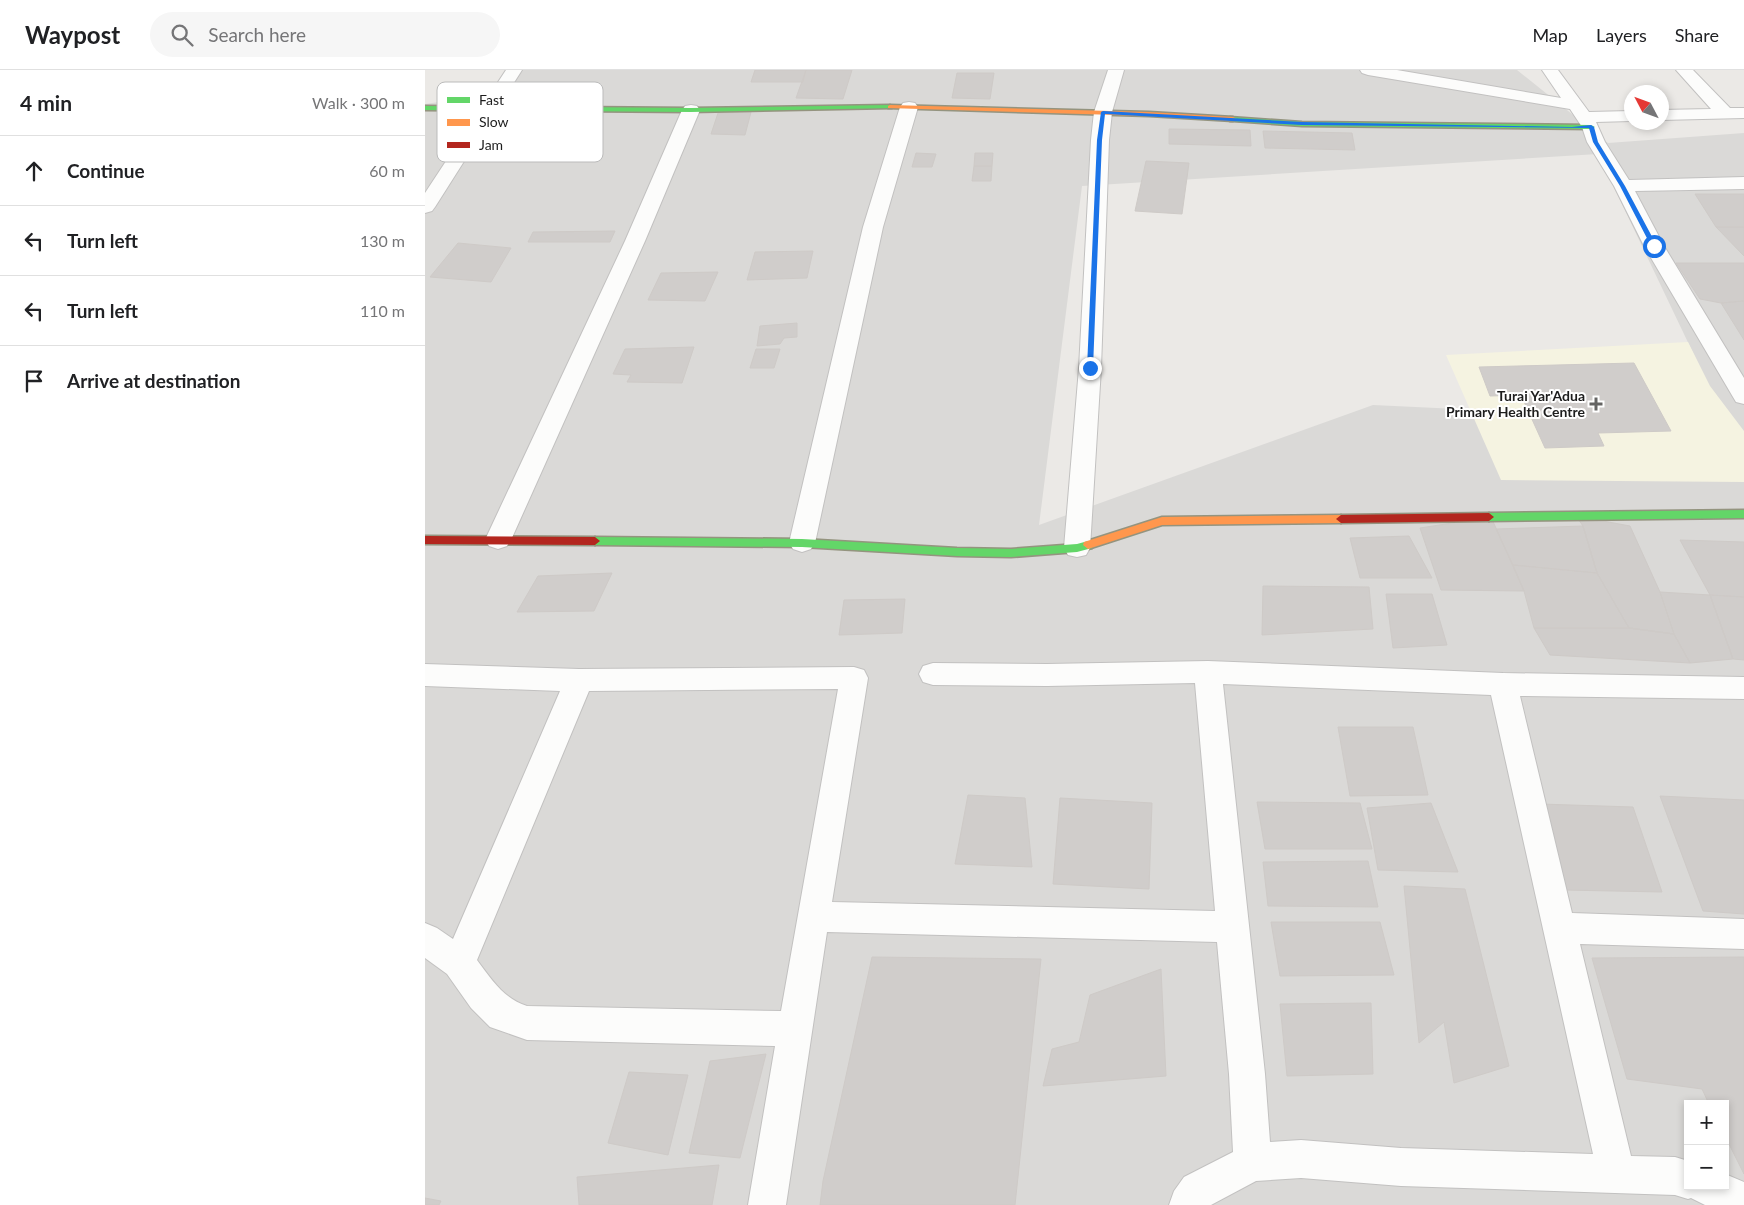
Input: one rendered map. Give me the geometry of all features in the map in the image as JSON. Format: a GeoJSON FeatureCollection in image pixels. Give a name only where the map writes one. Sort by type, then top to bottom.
{"type":"FeatureCollection","features":[{"type":"Feature","properties":{"kind":"street"},"geometry":{"type":"LineString","coordinates":[[506,82],[514,70]]}},
{"type":"Feature","properties":{"kind":"street"},"geometry":{"type":"LineString","coordinates":[[1077,548],[1090,368],[1099,140],[1103,112],[1116,70]]}},
{"type":"Feature","properties":{"kind":"street"},"geometry":{"type":"LineString","coordinates":[[1369,70],[1583,116],[1624,116]]}},
{"type":"Feature","properties":{"kind":"street"},"geometry":{"type":"LineString","coordinates":[[1550,70],[1583,116],[1596,142],[1623,186],[1654,246],[1744,397]]}},
{"type":"Feature","properties":{"kind":"street"},"geometry":{"type":"LineString","coordinates":[[1684,70],[1726,114]]}},
{"type":"Feature","properties":{"kind":"street"},"geometry":{"type":"LineString","coordinates":[[603,110],[909,107],[1103,112],[1302,124],[1572,128],[1583,116]]}},
{"type":"Feature","properties":{"kind":"street"},"geometry":{"type":"LineString","coordinates":[[802,543],[873,227],[909,107]]}},
{"type":"Feature","properties":{"kind":"street"},"geometry":{"type":"LineString","coordinates":[[498,540],[635,241],[691,110]]}},
{"type":"Feature","properties":{"kind":"street"},"geometry":{"type":"LineString","coordinates":[[1669,115],[1744,113]]}},
{"type":"Feature","properties":{"kind":"street"},"geometry":{"type":"LineString","coordinates":[[425,207],[454,162]]}},
{"type":"Feature","properties":{"kind":"street"},"geometry":{"type":"LineString","coordinates":[[1623,186],[1744,183]]}},
{"type":"Feature","properties":{"kind":"street"},"geometry":{"type":"LineString","coordinates":[[425,540],[802,543],[957,552],[1011,553],[1077,548],[1162,521],[1744,514]]}},
{"type":"Feature","properties":{"kind":"street"},"geometry":{"type":"LineString","coordinates":[[933,674],[1047,675],[1207,672],[1503,684],[1744,688]]}},
{"type":"Feature","properties":{"kind":"street"},"geometry":{"type":"LineString","coordinates":[[1207,672],[1247,1074],[1252,1162]]}},
{"type":"Feature","properties":{"kind":"street"},"geometry":{"type":"LineString","coordinates":[[425,675],[579,680],[854,678],[813,917],[767,1205]]}},
{"type":"Feature","properties":{"kind":"street"},"geometry":{"type":"LineString","coordinates":[[459,962],[579,680]]}},
{"type":"Feature","properties":{"kind":"street"},"geometry":{"type":"LineString","coordinates":[[1503,684],[1616,1174]]}},
{"type":"Feature","properties":{"kind":"street"},"geometry":{"type":"LineString","coordinates":[[813,917],[1232,927]]}},
{"type":"Feature","properties":{"kind":"street"},"geometry":{"type":"LineString","coordinates":[[1559,928],[1744,934]]}},
{"type":"Feature","properties":{"kind":"street"},"geometry":{"type":"LineString","coordinates":[[425,939],[459,962],[483,996],[502,1015],[527,1023],[796,1029]]}},
{"type":"Feature","properties":{"kind":"street"},"geometry":{"type":"LineString","coordinates":[[1188,1205],[1198,1191],[1252,1162],[1301,1159],[1401,1167],[1675,1176],[1684,1179]]}},
{"type":"Feature","properties":{"kind":"street"},"geometry":{"type":"LineString","coordinates":[[1716,1190],[1728,1194],[1741,1205]]}},
{"type":"Feature","properties":{"kind":"shaded area"},"geometry":{"type":"Polygon","coordinates":[[[513,70],[1517,70],[1608,143],[1744,133],[1744,1205],[425,1205],[425,104],[437,102],[437,162],[603,162],[603,82],[505,82],[513,70]],[[1598,154],[1082,186],[1039,525],[1373,405],[1726,422],[1598,154]]]}},
{"type":"Feature","properties":{"kind":"shaded area","name":"Turai Yar'Adua Primary Health Centre"},"geometry":{"type":"Polygon","coordinates":[[[1688,342],[1710,386],[1744,431],[1744,482],[1501,480],[1446,355],[1688,342]]]}},
{"type":"Feature","properties":{"kind":"building"},"geometry":{"type":"Polygon","coordinates":[[[755,70],[806,70],[803,82],[751,82],[755,70]]]}},
{"type":"Feature","properties":{"kind":"building"},"geometry":{"type":"Polygon","coordinates":[[[806,70],[852,70],[843,99],[796,98],[806,70]]]}},
{"type":"Feature","properties":{"kind":"building"},"geometry":{"type":"Polygon","coordinates":[[[957,73],[994,73],[990,99],[952,98],[957,73]]]}},
{"type":"Feature","properties":{"kind":"building"},"geometry":{"type":"Polygon","coordinates":[[[751,112],[745,135],[711,134],[718,113],[751,112]]]}},
{"type":"Feature","properties":{"kind":"building"},"geometry":{"type":"Polygon","coordinates":[[[1169,129],[1250,130],[1251,146],[1169,144],[1169,129]]]}},
{"type":"Feature","properties":{"kind":"building"},"geometry":{"type":"Polygon","coordinates":[[[1263,131],[1352,133],[1355,150],[1265,148],[1263,131]]]}},
{"type":"Feature","properties":{"kind":"building"},"geometry":{"type":"Polygon","coordinates":[[[916,153],[936,154],[932,167],[912,167],[916,153]]]}},
{"type":"Feature","properties":{"kind":"building"},"geometry":{"type":"Polygon","coordinates":[[[975,153],[993,153],[992,166],[974,166],[975,153]]]}},
{"type":"Feature","properties":{"kind":"building"},"geometry":{"type":"Polygon","coordinates":[[[1146,161],[1189,163],[1182,214],[1135,211],[1146,161]]]}},
{"type":"Feature","properties":{"kind":"building"},"geometry":{"type":"Polygon","coordinates":[[[974,166],[992,166],[991,181],[972,181],[974,166]]]}},
{"type":"Feature","properties":{"kind":"building"},"geometry":{"type":"Polygon","coordinates":[[[1695,194],[1744,194],[1744,227],[1716,227],[1695,194]]]}},
{"type":"Feature","properties":{"kind":"building"},"geometry":{"type":"Polygon","coordinates":[[[1716,227],[1744,227],[1744,256],[1716,227]]]}},
{"type":"Feature","properties":{"kind":"building"},"geometry":{"type":"Polygon","coordinates":[[[615,231],[610,242],[528,242],[533,232],[615,231]]]}},
{"type":"Feature","properties":{"kind":"building"},"geometry":{"type":"Polygon","coordinates":[[[458,243],[511,248],[491,282],[430,277],[458,243]]]}},
{"type":"Feature","properties":{"kind":"building"},"geometry":{"type":"Polygon","coordinates":[[[813,251],[807,278],[747,280],[755,252],[813,251]]]}},
{"type":"Feature","properties":{"kind":"building"},"geometry":{"type":"Polygon","coordinates":[[[1676,263],[1744,263],[1744,301],[1721,303],[1700,299],[1676,263]]]}},
{"type":"Feature","properties":{"kind":"building"},"geometry":{"type":"Polygon","coordinates":[[[718,272],[705,301],[648,300],[661,273],[718,272]]]}},
{"type":"Feature","properties":{"kind":"building"},"geometry":{"type":"Polygon","coordinates":[[[1744,301],[1744,340],[1721,303],[1744,301]]]}},
{"type":"Feature","properties":{"kind":"building"},"geometry":{"type":"Polygon","coordinates":[[[797,323],[797,337],[784,338],[780,344],[757,346],[760,326],[797,323]]]}},
{"type":"Feature","properties":{"kind":"building"},"geometry":{"type":"Polygon","coordinates":[[[694,347],[682,383],[627,382],[631,375],[613,374],[625,349],[694,347]]]}},
{"type":"Feature","properties":{"kind":"building"},"geometry":{"type":"Polygon","coordinates":[[[756,349],[780,349],[774,368],[750,368],[756,349]]]}},
{"type":"Feature","properties":{"kind":"building"},"geometry":{"type":"Polygon","coordinates":[[[1634,363],[1671,431],[1598,433],[1604,446],[1545,448],[1521,395],[1490,396],[1479,367],[1634,363]]]}},
{"type":"Feature","properties":{"kind":"building"},"geometry":{"type":"Polygon","coordinates":[[[1576,516],[1630,526],[1660,592],[1674,634],[1629,628],[1597,573],[1583,526],[1576,516]]]}},
{"type":"Feature","properties":{"kind":"building"},"geometry":{"type":"Polygon","coordinates":[[[1491,517],[1524,591],[1441,590],[1420,528],[1491,517]]]}},
{"type":"Feature","properties":{"kind":"building"},"geometry":{"type":"Polygon","coordinates":[[[1583,526],[1597,573],[1513,565],[1496,529],[1583,526]]]}},
{"type":"Feature","properties":{"kind":"building"},"geometry":{"type":"Polygon","coordinates":[[[1409,536],[1432,578],[1360,578],[1350,538],[1409,536]]]}},
{"type":"Feature","properties":{"kind":"building"},"geometry":{"type":"Polygon","coordinates":[[[1680,540],[1744,542],[1744,597],[1710,595],[1680,540]]]}},
{"type":"Feature","properties":{"kind":"building"},"geometry":{"type":"Polygon","coordinates":[[[1513,565],[1597,573],[1629,628],[1534,628],[1524,591],[1513,565]]]}},
{"type":"Feature","properties":{"kind":"building"},"geometry":{"type":"Polygon","coordinates":[[[612,573],[594,611],[517,612],[538,576],[612,573]]]}},
{"type":"Feature","properties":{"kind":"building"},"geometry":{"type":"Polygon","coordinates":[[[1263,586],[1369,587],[1373,629],[1262,635],[1263,586]]]}},
{"type":"Feature","properties":{"kind":"building"},"geometry":{"type":"Polygon","coordinates":[[[1660,592],[1710,595],[1733,659],[1690,663],[1674,634],[1660,592]]]}},
{"type":"Feature","properties":{"kind":"building"},"geometry":{"type":"Polygon","coordinates":[[[1386,594],[1432,594],[1447,645],[1393,648],[1386,594]]]}},
{"type":"Feature","properties":{"kind":"building"},"geometry":{"type":"Polygon","coordinates":[[[1710,595],[1744,597],[1744,660],[1733,659],[1710,595]]]}},
{"type":"Feature","properties":{"kind":"building"},"geometry":{"type":"Polygon","coordinates":[[[905,599],[902,633],[839,635],[844,600],[905,599]]]}},
{"type":"Feature","properties":{"kind":"building"},"geometry":{"type":"Polygon","coordinates":[[[1534,628],[1629,628],[1674,634],[1690,663],[1550,655],[1534,628]]]}},
{"type":"Feature","properties":{"kind":"building"},"geometry":{"type":"Polygon","coordinates":[[[1338,727],[1413,727],[1428,795],[1350,796],[1338,727]]]}},
{"type":"Feature","properties":{"kind":"building"},"geometry":{"type":"Polygon","coordinates":[[[968,795],[1025,798],[1032,867],[955,864],[968,795]]]}},
{"type":"Feature","properties":{"kind":"building"},"geometry":{"type":"Polygon","coordinates":[[[1660,796],[1744,800],[1744,914],[1703,911],[1660,796]]]}},
{"type":"Feature","properties":{"kind":"building"},"geometry":{"type":"Polygon","coordinates":[[[1060,798],[1152,803],[1149,889],[1053,884],[1060,798]]]}},
{"type":"Feature","properties":{"kind":"building"},"geometry":{"type":"Polygon","coordinates":[[[1257,802],[1360,803],[1372,849],[1265,849],[1257,802]]]}},
{"type":"Feature","properties":{"kind":"building"},"geometry":{"type":"Polygon","coordinates":[[[1431,803],[1458,872],[1378,870],[1367,808],[1431,803]]]}},
{"type":"Feature","properties":{"kind":"building"},"geometry":{"type":"Polygon","coordinates":[[[1540,804],[1633,807],[1662,892],[1564,890],[1540,804]]]}},
{"type":"Feature","properties":{"kind":"building"},"geometry":{"type":"Polygon","coordinates":[[[1368,861],[1378,907],[1268,906],[1263,862],[1368,861]]]}},
{"type":"Feature","properties":{"kind":"building"},"geometry":{"type":"Polygon","coordinates":[[[1404,886],[1465,889],[1509,1066],[1454,1083],[1444,1022],[1419,1043],[1404,886]]]}},
{"type":"Feature","properties":{"kind":"building"},"geometry":{"type":"Polygon","coordinates":[[[1271,922],[1380,922],[1394,975],[1280,976],[1271,922]]]}},
{"type":"Feature","properties":{"kind":"building"},"geometry":{"type":"Polygon","coordinates":[[[872,957],[1041,959],[1015,1205],[820,1205],[823,1181],[872,957]]]}},
{"type":"Feature","properties":{"kind":"building"},"geometry":{"type":"Polygon","coordinates":[[[1744,957],[1744,1174],[1729,1144],[1729,1100],[1707,1100],[1702,1089],[1627,1079],[1592,958],[1744,957]]]}},
{"type":"Feature","properties":{"kind":"building"},"geometry":{"type":"Polygon","coordinates":[[[1161,969],[1166,1076],[1043,1086],[1052,1049],[1079,1042],[1090,995],[1161,969]]]}},
{"type":"Feature","properties":{"kind":"building"},"geometry":{"type":"Polygon","coordinates":[[[1371,1003],[1373,1074],[1287,1076],[1280,1004],[1371,1003]]]}},
{"type":"Feature","properties":{"kind":"building"},"geometry":{"type":"Polygon","coordinates":[[[766,1054],[740,1158],[689,1153],[710,1061],[766,1054]]]}},
{"type":"Feature","properties":{"kind":"building"},"geometry":{"type":"Polygon","coordinates":[[[629,1072],[688,1075],[668,1155],[608,1143],[629,1072]]]}},
{"type":"Feature","properties":{"kind":"building"},"geometry":{"type":"Polygon","coordinates":[[[719,1165],[712,1205],[579,1205],[577,1177],[719,1165]]]}},
{"type":"Feature","properties":{"kind":"building"},"geometry":{"type":"Polygon","coordinates":[[[425,1198],[441,1201],[439,1205],[425,1205],[425,1198]]]}},
{"type":"Feature","properties":{"kind":"traffic: fast"},"geometry":{"type":"LineString","coordinates":[[603,109],[890,107]]}},
{"type":"Feature","properties":{"kind":"traffic: fast"},"geometry":{"type":"LineString","coordinates":[[425,108],[437,108]]}},
{"type":"Feature","properties":{"kind":"traffic: fast"},"geometry":{"type":"LineString","coordinates":[[1233,119],[1302,124],[1591,127]]}},
{"type":"Feature","properties":{"kind":"traffic: fast"},"geometry":{"type":"LineString","coordinates":[[1489,517],[1744,514]]}},
{"type":"Feature","properties":{"kind":"traffic: fast"},"geometry":{"type":"LineString","coordinates":[[595,541],[802,543],[957,552],[1011,553],[1077,548],[1088,545]]}},
{"type":"Feature","properties":{"kind":"traffic: slow"},"geometry":{"type":"LineString","coordinates":[[890,107],[1149,114],[1233,119]]}},
{"type":"Feature","properties":{"kind":"traffic: slow"},"geometry":{"type":"LineString","coordinates":[[1088,545],[1162,521],[1341,519]]}},
{"type":"Feature","properties":{"kind":"traffic: jam"},"geometry":{"type":"LineString","coordinates":[[1341,519],[1489,517]]}},
{"type":"Feature","properties":{"kind":"traffic: jam"},"geometry":{"type":"LineString","coordinates":[[425,540],[595,541]]}},
{"type":"Feature","properties":{"kind":"place","name":"Turai Yar'Adua Primary Health Centre"},"geometry":{"type":"Point","coordinates":[1596,404]}},
{"type":"Feature","properties":{"kind":"route"},"geometry":{"type":"LineString","coordinates":[[1090,368],[1099,140],[1103,112],[1302,124],[1591,127],[1596,142],[1623,186],[1654,246]]}}]}
